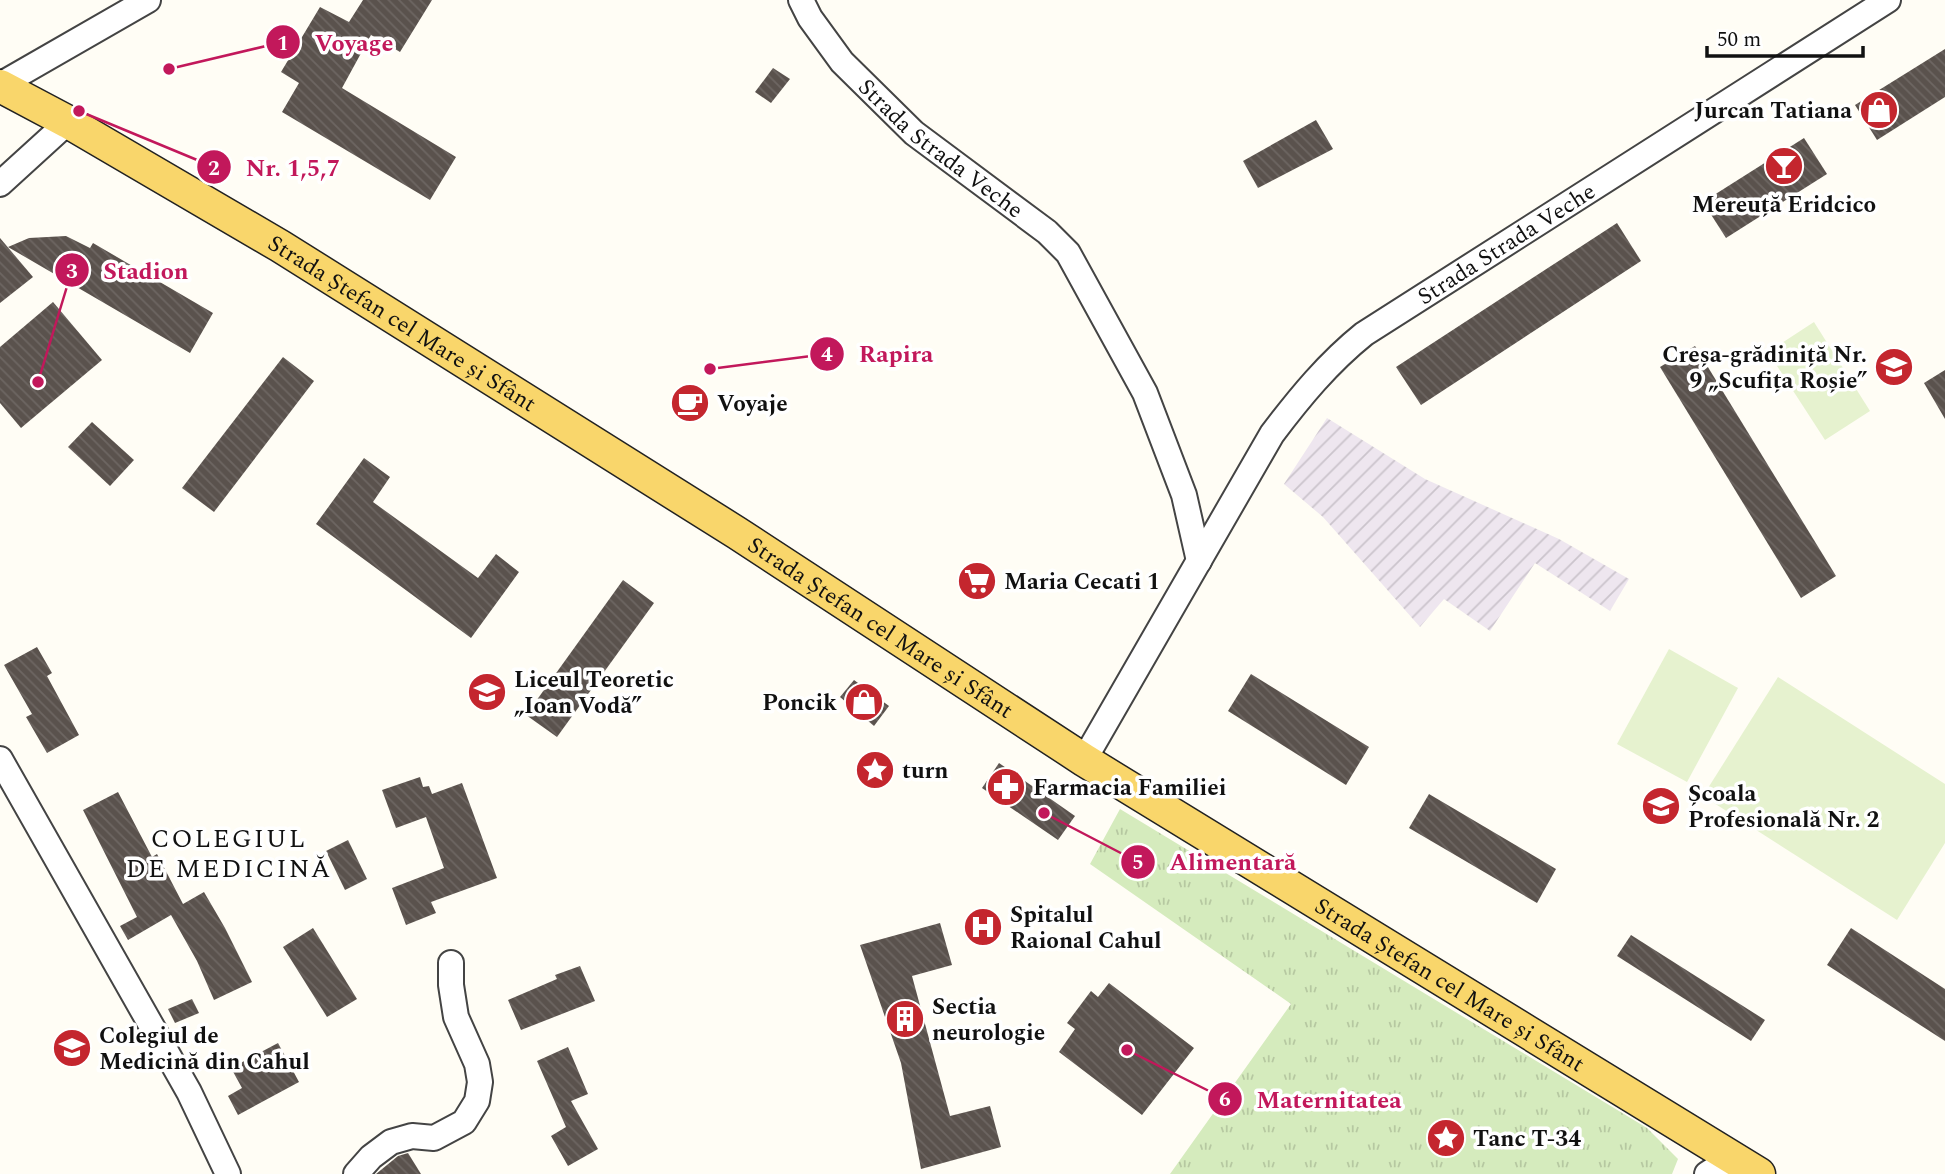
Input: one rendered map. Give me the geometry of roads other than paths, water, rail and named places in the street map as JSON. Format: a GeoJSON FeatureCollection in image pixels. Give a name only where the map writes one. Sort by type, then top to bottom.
{"type":"FeatureCollection","features":[{"type":"Feature","properties":{"kind":"main road","name":"Strada Ștefan cel Mare și Sfânt"},"geometry":{"type":"LineString","coordinates":[[0,85],[280,246],[737,533],[1084,760],[1759,1174]]}},
{"type":"Feature","properties":{"kind":"street"},"geometry":{"type":"LineString","coordinates":[[0,85],[148,0]]}},
{"type":"Feature","properties":{"kind":"street","name":"Strada Strada Veche"},"geometry":{"type":"LineString","coordinates":[[802,0],[810,18],[842,62],[914,134],[1047,232],[1068,253],[1145,393],[1184,495],[1199,561]]}},
{"type":"Feature","properties":{"kind":"street","name":"Strada Strada Veche"},"geometry":{"type":"LineString","coordinates":[[1084,760],[1272,433],[1304,392],[1341,352],[1364,334],[1888,0]]}},
{"type":"Feature","properties":{"kind":"street"},"geometry":{"type":"LineString","coordinates":[[0,184],[68,122]]}},
{"type":"Feature","properties":{"kind":"street"},"geometry":{"type":"LineString","coordinates":[[0,759],[189,1093],[228,1174]]}},
{"type":"Feature","properties":{"kind":"street"},"geometry":{"type":"LineString","coordinates":[[356,1174],[390,1142],[412,1136],[435,1138],[464,1122],[477,1101],[480,1082],[456,1017],[451,963]]}},
{"type":"Feature","properties":{"kind":"street"},"geometry":{"type":"LineString","coordinates":[[1707,1174],[1733,1157]]}},
{"type":"Feature","properties":{"kind":"place","name":"Voyage"},"geometry":{"type":"Point","coordinates":[169,69]}},
{"type":"Feature","properties":{"kind":"place","name":"Jurcan Tatiana"},"geometry":{"type":"Point","coordinates":[1879,110]}},
{"type":"Feature","properties":{"kind":"place","name":"Nr. 1,5,7"},"geometry":{"type":"Point","coordinates":[79,111]}},
{"type":"Feature","properties":{"kind":"place","name":"Mereuță Eridcico"},"geometry":{"type":"Point","coordinates":[1784,166]}},
{"type":"Feature","properties":{"kind":"place","name":"Creșa-grădiniță Nr. 9 „Scufița Roșie”"},"geometry":{"type":"Point","coordinates":[1894,367]}},
{"type":"Feature","properties":{"kind":"place","name":"Rapira"},"geometry":{"type":"Point","coordinates":[710,369]}},
{"type":"Feature","properties":{"kind":"place","name":"Stadion"},"geometry":{"type":"Point","coordinates":[38,382]}},
{"type":"Feature","properties":{"kind":"place","name":"Voyaje"},"geometry":{"type":"Point","coordinates":[690,403]}},
{"type":"Feature","properties":{"kind":"place","name":"Maria Cecati 1"},"geometry":{"type":"Point","coordinates":[977,581]}},
{"type":"Feature","properties":{"kind":"place","name":"Liceul Teoretic „Ioan Vodă”"},"geometry":{"type":"Point","coordinates":[487,692]}},
{"type":"Feature","properties":{"kind":"place","name":"Poncik"},"geometry":{"type":"Point","coordinates":[864,702]}},
{"type":"Feature","properties":{"kind":"place","name":"turn"},"geometry":{"type":"Point","coordinates":[875,770]}},
{"type":"Feature","properties":{"kind":"place","name":"Farmacia Familiei"},"geometry":{"type":"Point","coordinates":[1006,787]}},
{"type":"Feature","properties":{"kind":"place","name":"Școala Profesională Nr. 2"},"geometry":{"type":"Point","coordinates":[1661,806]}},
{"type":"Feature","properties":{"kind":"place","name":"Alimentară"},"geometry":{"type":"Point","coordinates":[1044,813]}},
{"type":"Feature","properties":{"kind":"place","name":"Spitalul Raional Cahul"},"geometry":{"type":"Point","coordinates":[983,927]}},
{"type":"Feature","properties":{"kind":"place","name":"Sectia neurologie"},"geometry":{"type":"Point","coordinates":[905,1019]}},
{"type":"Feature","properties":{"kind":"place","name":"Colegiul de Medicină din Cahul"},"geometry":{"type":"Point","coordinates":[72,1048]}},
{"type":"Feature","properties":{"kind":"place","name":"Maternitatea"},"geometry":{"type":"Point","coordinates":[1127,1050]}},
{"type":"Feature","properties":{"kind":"place","name":"Tanc T-34"},"geometry":{"type":"Point","coordinates":[1446,1138]}},
{"type":"Feature","properties":{"kind":"district","name":"COLEGIUL DE MEDICINĂ"},"geometry":{"type":"Point","coordinates":[229,853]}}]}
